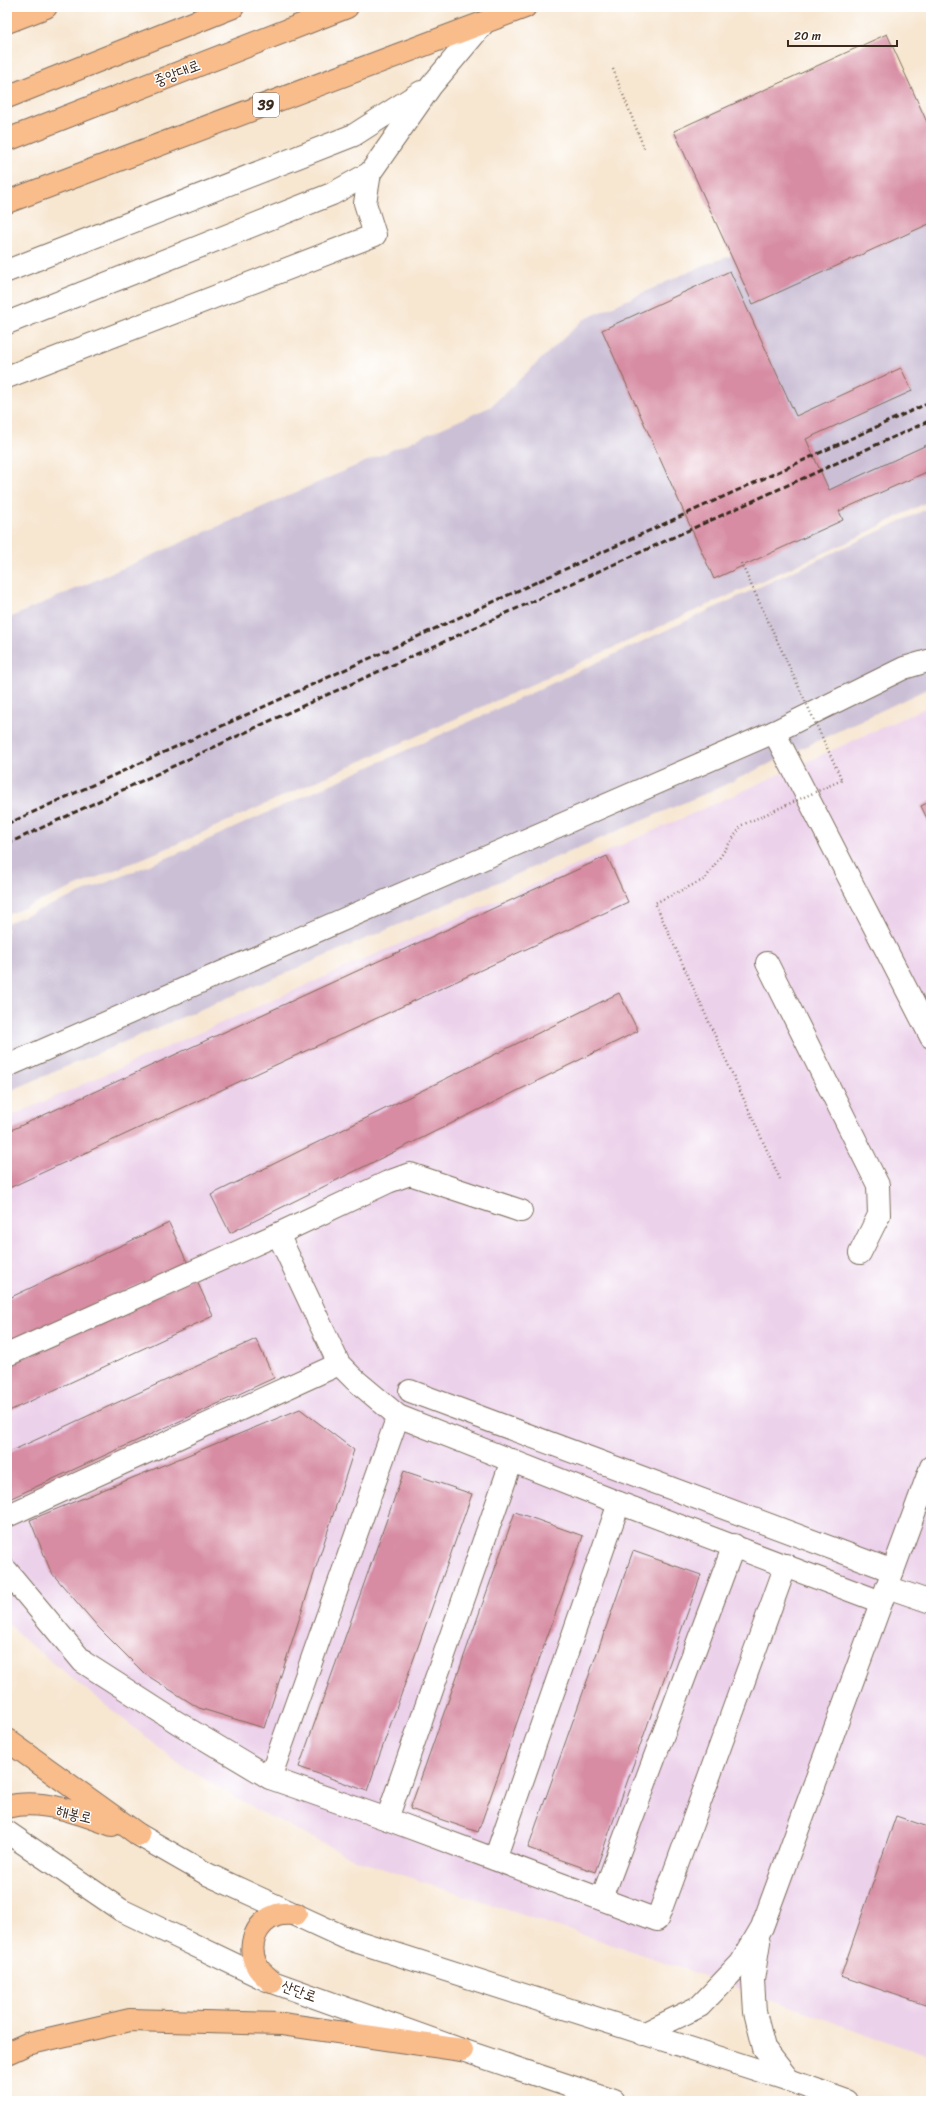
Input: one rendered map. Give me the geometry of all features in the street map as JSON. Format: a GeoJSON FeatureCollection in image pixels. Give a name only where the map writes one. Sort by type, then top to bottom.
{"type":"FeatureCollection","features":[{"type":"Feature","properties":{"kind":"main road"},"geometry":{"type":"LineString","coordinates":[[7,22],[46,7]]}},
{"type":"Feature","properties":{"kind":"main road"},"geometry":{"type":"LineString","coordinates":[[7,98],[233,7]]}},
{"type":"Feature","properties":{"kind":"main road","name":"중앙대로"},"geometry":{"type":"LineString","coordinates":[[7,140],[347,7]]}},
{"type":"Feature","properties":{"kind":"main road","name":"39"},"geometry":{"type":"LineString","coordinates":[[7,202],[526,7]]}},
{"type":"Feature","properties":{"kind":"main road"},"geometry":{"type":"LineString","coordinates":[[7,1740],[139,1835]]}},
{"type":"Feature","properties":{"kind":"main road","name":"해봉로"},"geometry":{"type":"LineString","coordinates":[[7,1807],[21,1803],[52,1808],[87,1816],[139,1835]]}},
{"type":"Feature","properties":{"kind":"main road"},"geometry":{"type":"LineString","coordinates":[[272,1982],[257,1967],[251,1953],[254,1936],[264,1922],[278,1914],[296,1914]]}},
{"type":"Feature","properties":{"kind":"main road"},"geometry":{"type":"LineString","coordinates":[[7,2054],[27,2044],[130,2020],[282,2024],[462,2050]]}},
{"type":"Feature","properties":{"kind":"street"},"geometry":{"type":"LineString","coordinates":[[7,377],[375,235],[365,203],[370,173],[430,86],[484,23]]}},
{"type":"Feature","properties":{"kind":"street"},"geometry":{"type":"LineString","coordinates":[[7,271],[354,135],[430,86]]}},
{"type":"Feature","properties":{"kind":"street"},"geometry":{"type":"LineString","coordinates":[[7,323],[332,194],[370,173]]}},
{"type":"Feature","properties":{"kind":"street"},"geometry":{"type":"LineString","coordinates":[[7,1066],[774,732],[904,668],[931,660]]}},
{"type":"Feature","properties":{"kind":"street"},"geometry":{"type":"LineString","coordinates":[[774,732],[931,1037]]}},
{"type":"Feature","properties":{"kind":"street"},"geometry":{"type":"LineString","coordinates":[[767,963],[878,1185],[879,1215],[860,1253]]}},
{"type":"Feature","properties":{"kind":"street"},"geometry":{"type":"LineString","coordinates":[[7,1355],[278,1234],[388,1182],[410,1174],[521,1211]]}},
{"type":"Feature","properties":{"kind":"street"},"geometry":{"type":"LineString","coordinates":[[278,1234],[340,1364],[364,1388],[398,1416],[619,1503],[786,1565],[887,1587]]}},
{"type":"Feature","properties":{"kind":"street"},"geometry":{"type":"LineString","coordinates":[[7,1516],[340,1364]]}},
{"type":"Feature","properties":{"kind":"street"},"geometry":{"type":"LineString","coordinates":[[449,1435],[410,1391],[459,1409],[887,1587],[931,1602]]}},
{"type":"Feature","properties":{"kind":"street"},"geometry":{"type":"LineString","coordinates":[[449,1435],[459,1409]]}},
{"type":"Feature","properties":{"kind":"street"},"geometry":{"type":"LineString","coordinates":[[270,1778],[398,1416]]}},
{"type":"Feature","properties":{"kind":"street"},"geometry":{"type":"LineString","coordinates":[[387,1819],[512,1460]]}},
{"type":"Feature","properties":{"kind":"street"},"geometry":{"type":"LineString","coordinates":[[642,2034],[700,2006],[741,1963],[762,1927],[931,1467]]}},
{"type":"Feature","properties":{"kind":"street"},"geometry":{"type":"LineString","coordinates":[[495,1859],[619,1503]]}},
{"type":"Feature","properties":{"kind":"street"},"geometry":{"type":"LineString","coordinates":[[602,1898],[734,1545]]}},
{"type":"Feature","properties":{"kind":"street"},"geometry":{"type":"LineString","coordinates":[[7,1571],[83,1662],[178,1723],[270,1778],[387,1819],[602,1898],[657,1920],[786,1565]]}},
{"type":"Feature","properties":{"kind":"street","name":"산단로"},"geometry":{"type":"LineString","coordinates":[[7,1832],[121,1910],[272,1982],[462,2050],[614,2101]]}},
{"type":"Feature","properties":{"kind":"street"},"geometry":{"type":"LineString","coordinates":[[139,1835],[207,1874],[346,1938],[789,2080],[846,2101]]}},
{"type":"Feature","properties":{"kind":"street"},"geometry":{"type":"LineString","coordinates":[[762,1927],[753,1980],[755,2012],[764,2048],[789,2080]]}},
{"type":"Feature","properties":{"kind":"path"},"geometry":{"type":"LineString","coordinates":[[613,69],[644,148]]}},
{"type":"Feature","properties":{"kind":"path"},"geometry":{"type":"LineString","coordinates":[[741,563],[842,780],[742,824],[705,879],[655,903],[780,1179]]}},
{"type":"Feature","properties":{"kind":"shaded area"},"geometry":{"type":"Polygon","coordinates":[[[931,187],[931,500],[848,542],[177,844],[7,915],[7,619],[490,407],[583,320],[704,265],[931,187]]]}},
{"type":"Feature","properties":{"kind":"shaded area"},"geometry":{"type":"Polygon","coordinates":[[[931,507],[931,687],[716,789],[7,1092],[7,923],[174,855],[484,715],[931,507]]]}},
{"type":"Feature","properties":{"kind":"shaded area"},"geometry":{"type":"Polygon","coordinates":[[[931,705],[931,2057],[664,1962],[354,1859],[263,1813],[178,1763],[26,1641],[7,1622],[7,1118],[723,800],[931,705]]]}},
{"type":"Feature","properties":{"kind":"building"},"geometry":{"type":"Polygon","coordinates":[[[887,34],[931,131],[931,223],[753,304],[674,131],[887,34]]]}},
{"type":"Feature","properties":{"kind":"building"},"geometry":{"type":"Polygon","coordinates":[[[730,271],[796,416],[901,368],[912,391],[806,439],[829,490],[931,443],[931,470],[839,511],[843,520],[714,579],[602,330],[730,271]]]}},
{"type":"Feature","properties":{"kind":"building"},"geometry":{"type":"Polygon","coordinates":[[[931,801],[931,827],[921,806],[931,801]]]}},
{"type":"Feature","properties":{"kind":"building"},"geometry":{"type":"Polygon","coordinates":[[[607,856],[628,902],[7,1189],[7,1132],[607,856]]]}},
{"type":"Feature","properties":{"kind":"building"},"geometry":{"type":"Polygon","coordinates":[[[619,993],[638,1031],[230,1233],[211,1195],[619,993]]]}},
{"type":"Feature","properties":{"kind":"building"},"geometry":{"type":"Polygon","coordinates":[[[169,1223],[187,1262],[7,1346],[7,1299],[169,1223]]]}},
{"type":"Feature","properties":{"kind":"building"},"geometry":{"type":"Polygon","coordinates":[[[195,1277],[213,1316],[7,1412],[7,1365],[195,1277]]]}},
{"type":"Feature","properties":{"kind":"building"},"geometry":{"type":"Polygon","coordinates":[[[256,1339],[274,1378],[7,1500],[7,1453],[256,1339]]]}},
{"type":"Feature","properties":{"kind":"building"},"geometry":{"type":"Polygon","coordinates":[[[300,1409],[354,1450],[264,1728],[199,1708],[145,1674],[99,1628],[51,1572],[30,1520],[300,1409]]]}},
{"type":"Feature","properties":{"kind":"building"},"geometry":{"type":"Polygon","coordinates":[[[404,1471],[472,1494],[367,1791],[299,1767],[404,1471]]]}},
{"type":"Feature","properties":{"kind":"building"},"geometry":{"type":"Polygon","coordinates":[[[515,1512],[583,1536],[478,1832],[410,1809],[515,1512]]]}},
{"type":"Feature","properties":{"kind":"building"},"geometry":{"type":"Polygon","coordinates":[[[633,1551],[701,1575],[595,1872],[528,1848],[633,1551]]]}},
{"type":"Feature","properties":{"kind":"building"},"geometry":{"type":"Polygon","coordinates":[[[896,1816],[931,1828],[931,2007],[841,1976],[896,1816]]]}},
{"type":"Feature","properties":{"kind":"railway"},"geometry":{"type":"LineString","coordinates":[[7,824],[931,402]]}},
{"type":"Feature","properties":{"kind":"railway"},"geometry":{"type":"LineString","coordinates":[[7,844],[274,719],[931,420]]}}]}
